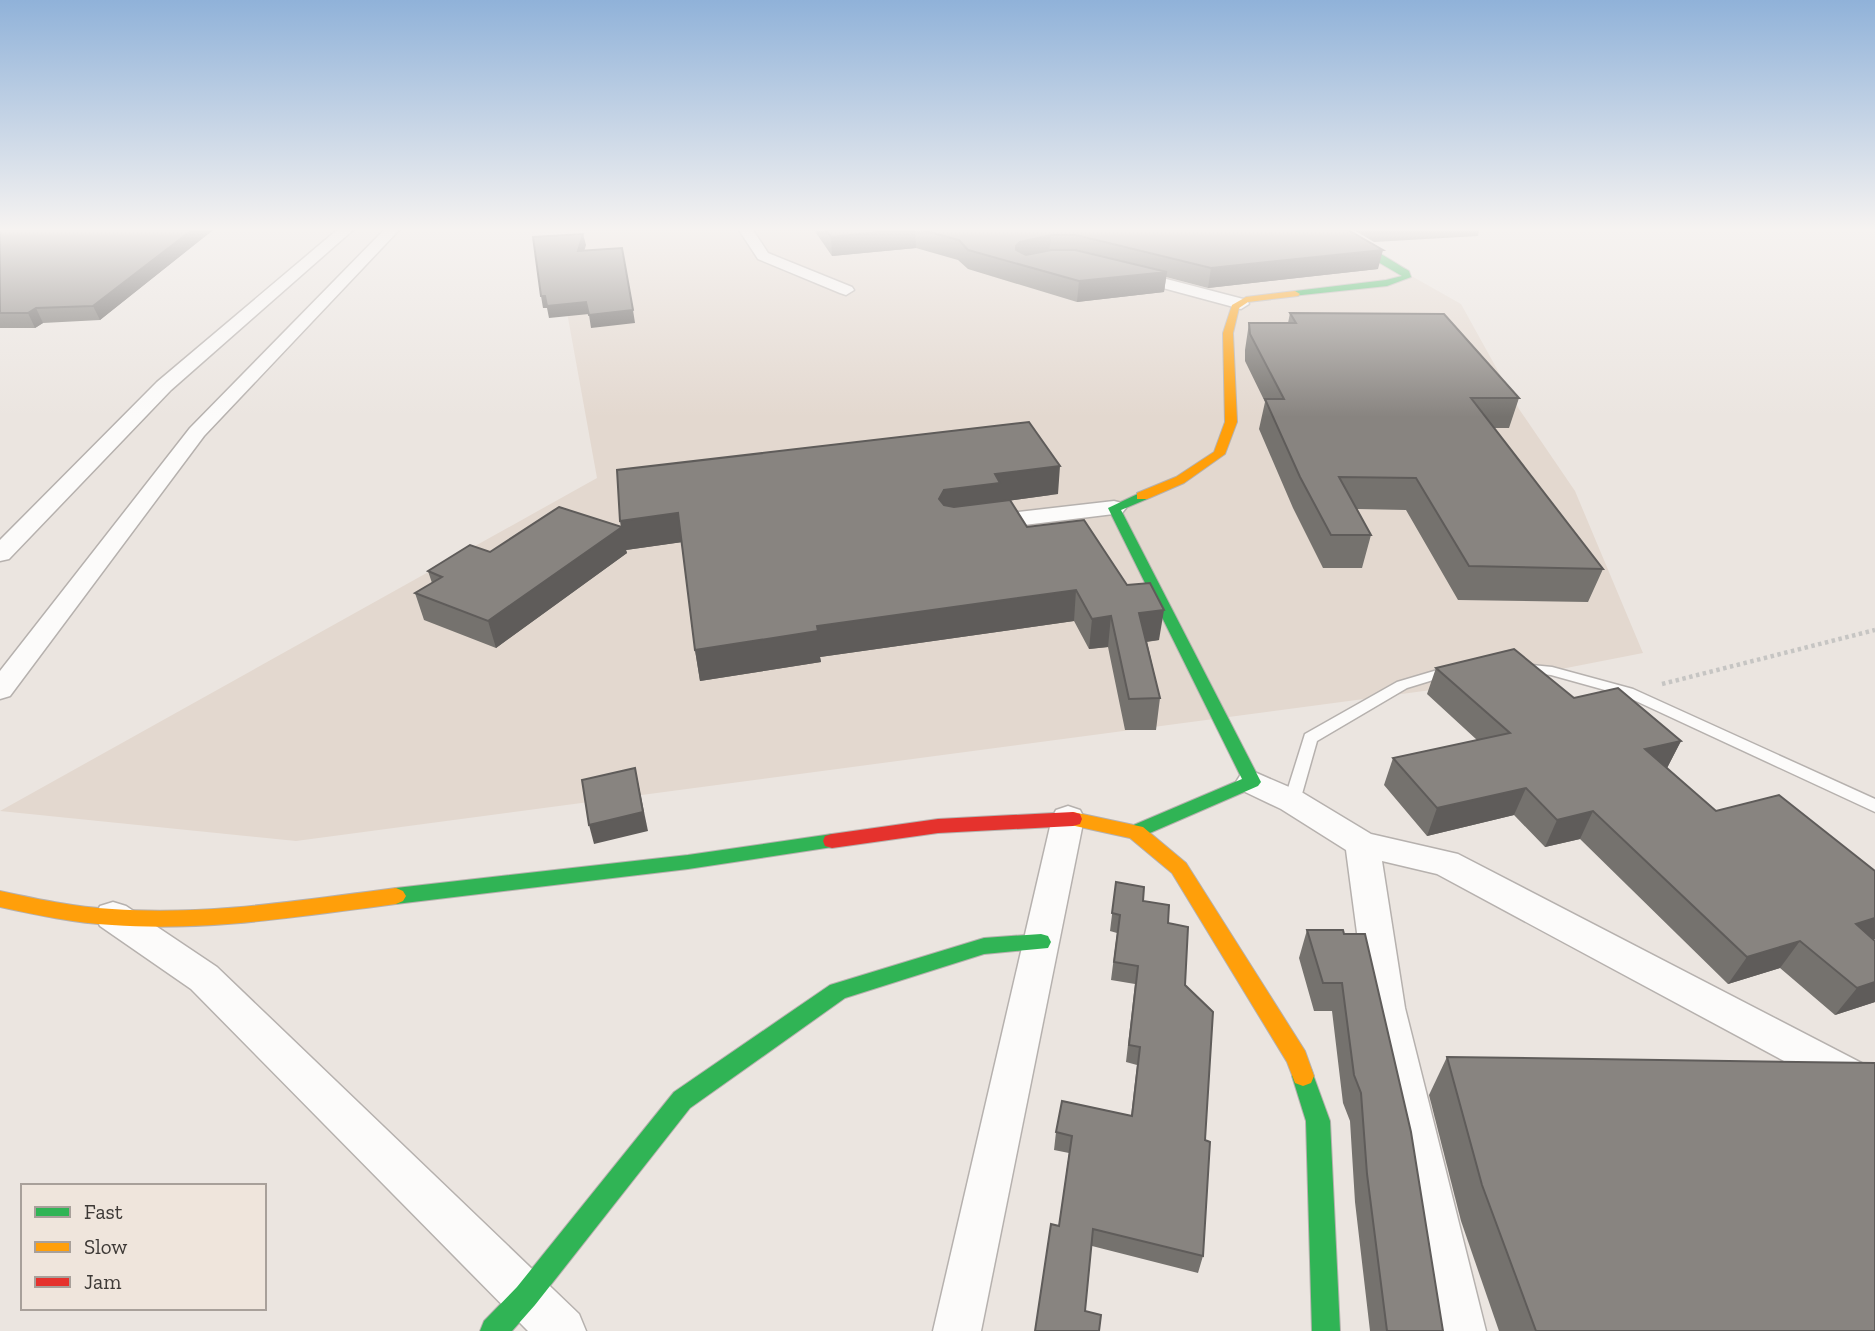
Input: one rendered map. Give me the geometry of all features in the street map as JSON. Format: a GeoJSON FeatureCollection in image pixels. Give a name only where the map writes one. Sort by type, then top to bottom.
{"type":"FeatureCollection","features":[{"type":"Feature","properties":{"kind":"street"},"geometry":{"type":"LineString","coordinates":[[0,554],[163,386],[273,292]]}},
{"type":"Feature","properties":{"kind":"street"},"geometry":{"type":"LineString","coordinates":[[0,690],[197,432],[333,292]]}},
{"type":"Feature","properties":{"kind":"street"},"geometry":{"type":"LineString","coordinates":[[1195,292],[1241,304]]}},
{"type":"Feature","properties":{"kind":"street"},"geometry":{"type":"LineString","coordinates":[[966,524],[1114,508],[1180,480],[1219,454],[1231,422],[1228,333],[1232,316],[1246,300],[1311,292]]}},
{"type":"Feature","properties":{"kind":"street"},"geometry":{"type":"LineString","coordinates":[[1114,508],[1251,782],[1292,801],[1362,844],[1446,863],[1875,1091]]}},
{"type":"Feature","properties":{"kind":"street"},"geometry":{"type":"LineString","coordinates":[[1136,832],[1251,782]]}},
{"type":"Feature","properties":{"kind":"street"},"geometry":{"type":"LineString","coordinates":[[957,1331],[1068,818]]}},
{"type":"Feature","properties":{"kind":"street"},"geometry":{"type":"LineString","coordinates":[[0,899],[113,916],[219,917],[688,862],[938,826],[1068,818],[1136,832],[1179,868],[1297,1058],[1318,1121],[1326,1331]]}},
{"type":"Feature","properties":{"kind":"street"},"geometry":{"type":"LineString","coordinates":[[1362,844],[1386,1008],[1462,1331]]}},
{"type":"Feature","properties":{"kind":"street"},"geometry":{"type":"LineString","coordinates":[[113,916],[204,978],[562,1331]]}},
{"type":"Feature","properties":{"kind":"street"},"geometry":{"type":"LineString","coordinates":[[494,1331],[526,1296],[682,1100],[838,991],[984,946],[1041,942]]}},
{"type":"Feature","properties":{"kind":"lane"},"geometry":{"type":"LineString","coordinates":[[1292,801],[1310,738],[1402,685],[1461,666]]}},
{"type":"Feature","properties":{"kind":"lane"},"geometry":{"type":"LineString","coordinates":[[1512,667],[1552,671],[1628,692],[1875,806]]}},
{"type":"Feature","properties":{"kind":"path"},"geometry":{"type":"LineString","coordinates":[[1628,692],[1875,630]]}},
{"type":"Feature","properties":{"kind":"shaded area"},"geometry":{"type":"Polygon","coordinates":[[[563,292],[1440,292],[1461,304],[1519,409],[1575,491],[1643,653],[1499,681],[296,841],[0,811],[597,478],[563,292]]]}},
{"type":"Feature","properties":{"kind":"building"},"geometry":{"type":"Polygon","coordinates":[[[0,292],[111,292],[93,306],[36,308],[28,313],[0,313],[0,292]]]}},
{"type":"Feature","properties":{"kind":"building"},"geometry":{"type":"Polygon","coordinates":[[[540,292],[630,292],[633,310],[589,315],[586,302],[547,306],[545,296],[541,296],[540,292]]]}},
{"type":"Feature","properties":{"kind":"building"},"geometry":{"type":"Polygon","coordinates":[[[1290,313],[1444,314],[1519,398],[1471,398],[1603,569],[1469,566],[1416,478],[1339,477],[1371,535],[1331,535],[1300,477],[1265,399],[1284,399],[1250,334],[1249,323],[1296,323],[1290,313]]]}},
{"type":"Feature","properties":{"kind":"building"},"geometry":{"type":"Polygon","coordinates":[[[1029,422],[1060,466],[995,474],[1000,483],[944,490],[939,499],[944,505],[954,507],[1010,500],[1027,527],[1084,520],[1127,585],[1150,583],[1164,610],[1139,613],[1160,698],[1129,699],[1111,616],[1092,619],[1076,590],[817,626],[818,631],[695,650],[678,513],[620,521],[617,470],[1029,422]]]}},
{"type":"Feature","properties":{"kind":"building"},"geometry":{"type":"Polygon","coordinates":[[[559,507],[622,527],[488,621],[415,593],[442,577],[428,571],[470,545],[490,552],[559,507]]]}},
{"type":"Feature","properties":{"kind":"building"},"geometry":{"type":"Polygon","coordinates":[[[1514,649],[1574,698],[1618,688],[1681,741],[1645,749],[1716,811],[1779,795],[1875,871],[1875,918],[1856,924],[1875,941],[1875,982],[1857,988],[1800,941],[1747,957],[1593,811],[1557,820],[1526,788],[1437,808],[1393,758],[1510,733],[1436,668],[1514,649]]]}},
{"type":"Feature","properties":{"kind":"building"},"geometry":{"type":"Polygon","coordinates":[[[635,768],[643,812],[589,825],[582,780],[635,768]]]}},
{"type":"Feature","properties":{"kind":"building"},"geometry":{"type":"Polygon","coordinates":[[[1116,882],[1144,887],[1143,901],[1169,905],[1168,923],[1188,927],[1185,985],[1213,1012],[1205,1140],[1210,1142],[1203,1256],[1093,1229],[1085,1311],[1101,1315],[1099,1331],[1035,1331],[1051,1224],[1059,1226],[1072,1136],[1056,1132],[1062,1101],[1132,1116],[1140,1047],[1129,1045],[1138,966],[1114,962],[1120,915],[1112,913],[1116,882]]]}},
{"type":"Feature","properties":{"kind":"building"},"geometry":{"type":"Polygon","coordinates":[[[1307,930],[1343,930],[1344,934],[1365,934],[1411,1132],[1443,1331],[1387,1331],[1367,1174],[1361,1093],[1354,1075],[1342,983],[1323,983],[1307,930]]]}},
{"type":"Feature","properties":{"kind":"building"},"geometry":{"type":"Polygon","coordinates":[[[1447,1057],[1875,1063],[1875,1331],[1536,1331],[1482,1185],[1447,1057]]]}},
{"type":"Feature","properties":{"kind":"traffic: fast"},"geometry":{"type":"LineString","coordinates":[[1295,294],[1311,292]]}},
{"type":"Feature","properties":{"kind":"traffic: fast"},"geometry":{"type":"LineString","coordinates":[[1136,832],[1252,782],[1114,508],[1142,496]]}},
{"type":"Feature","properties":{"kind":"traffic: fast"},"geometry":{"type":"LineString","coordinates":[[396,896],[688,862],[832,841]]}},
{"type":"Feature","properties":{"kind":"traffic: fast"},"geometry":{"type":"LineString","coordinates":[[494,1331],[526,1296],[682,1100],[838,991],[984,946],[1041,942]]}},
{"type":"Feature","properties":{"kind":"traffic: fast"},"geometry":{"type":"LineString","coordinates":[[1303,1076],[1318,1121],[1326,1331]]}},
{"type":"Feature","properties":{"kind":"traffic: slow"},"geometry":{"type":"LineString","coordinates":[[1142,496],[1180,480],[1219,454],[1231,422],[1228,333],[1235,307],[1246,300],[1295,294]]}},
{"type":"Feature","properties":{"kind":"traffic: slow"},"geometry":{"type":"LineString","coordinates":[[1073,819],[1136,832],[1179,868],[1297,1058],[1303,1076]]}},
{"type":"Feature","properties":{"kind":"traffic: slow"},"geometry":{"type":"LineString","coordinates":[[0,899],[96,916],[162,918],[262,912],[396,896]]}},
{"type":"Feature","properties":{"kind":"traffic: jam"},"geometry":{"type":"LineString","coordinates":[[832,841],[938,826],[1073,819]]}}]}
